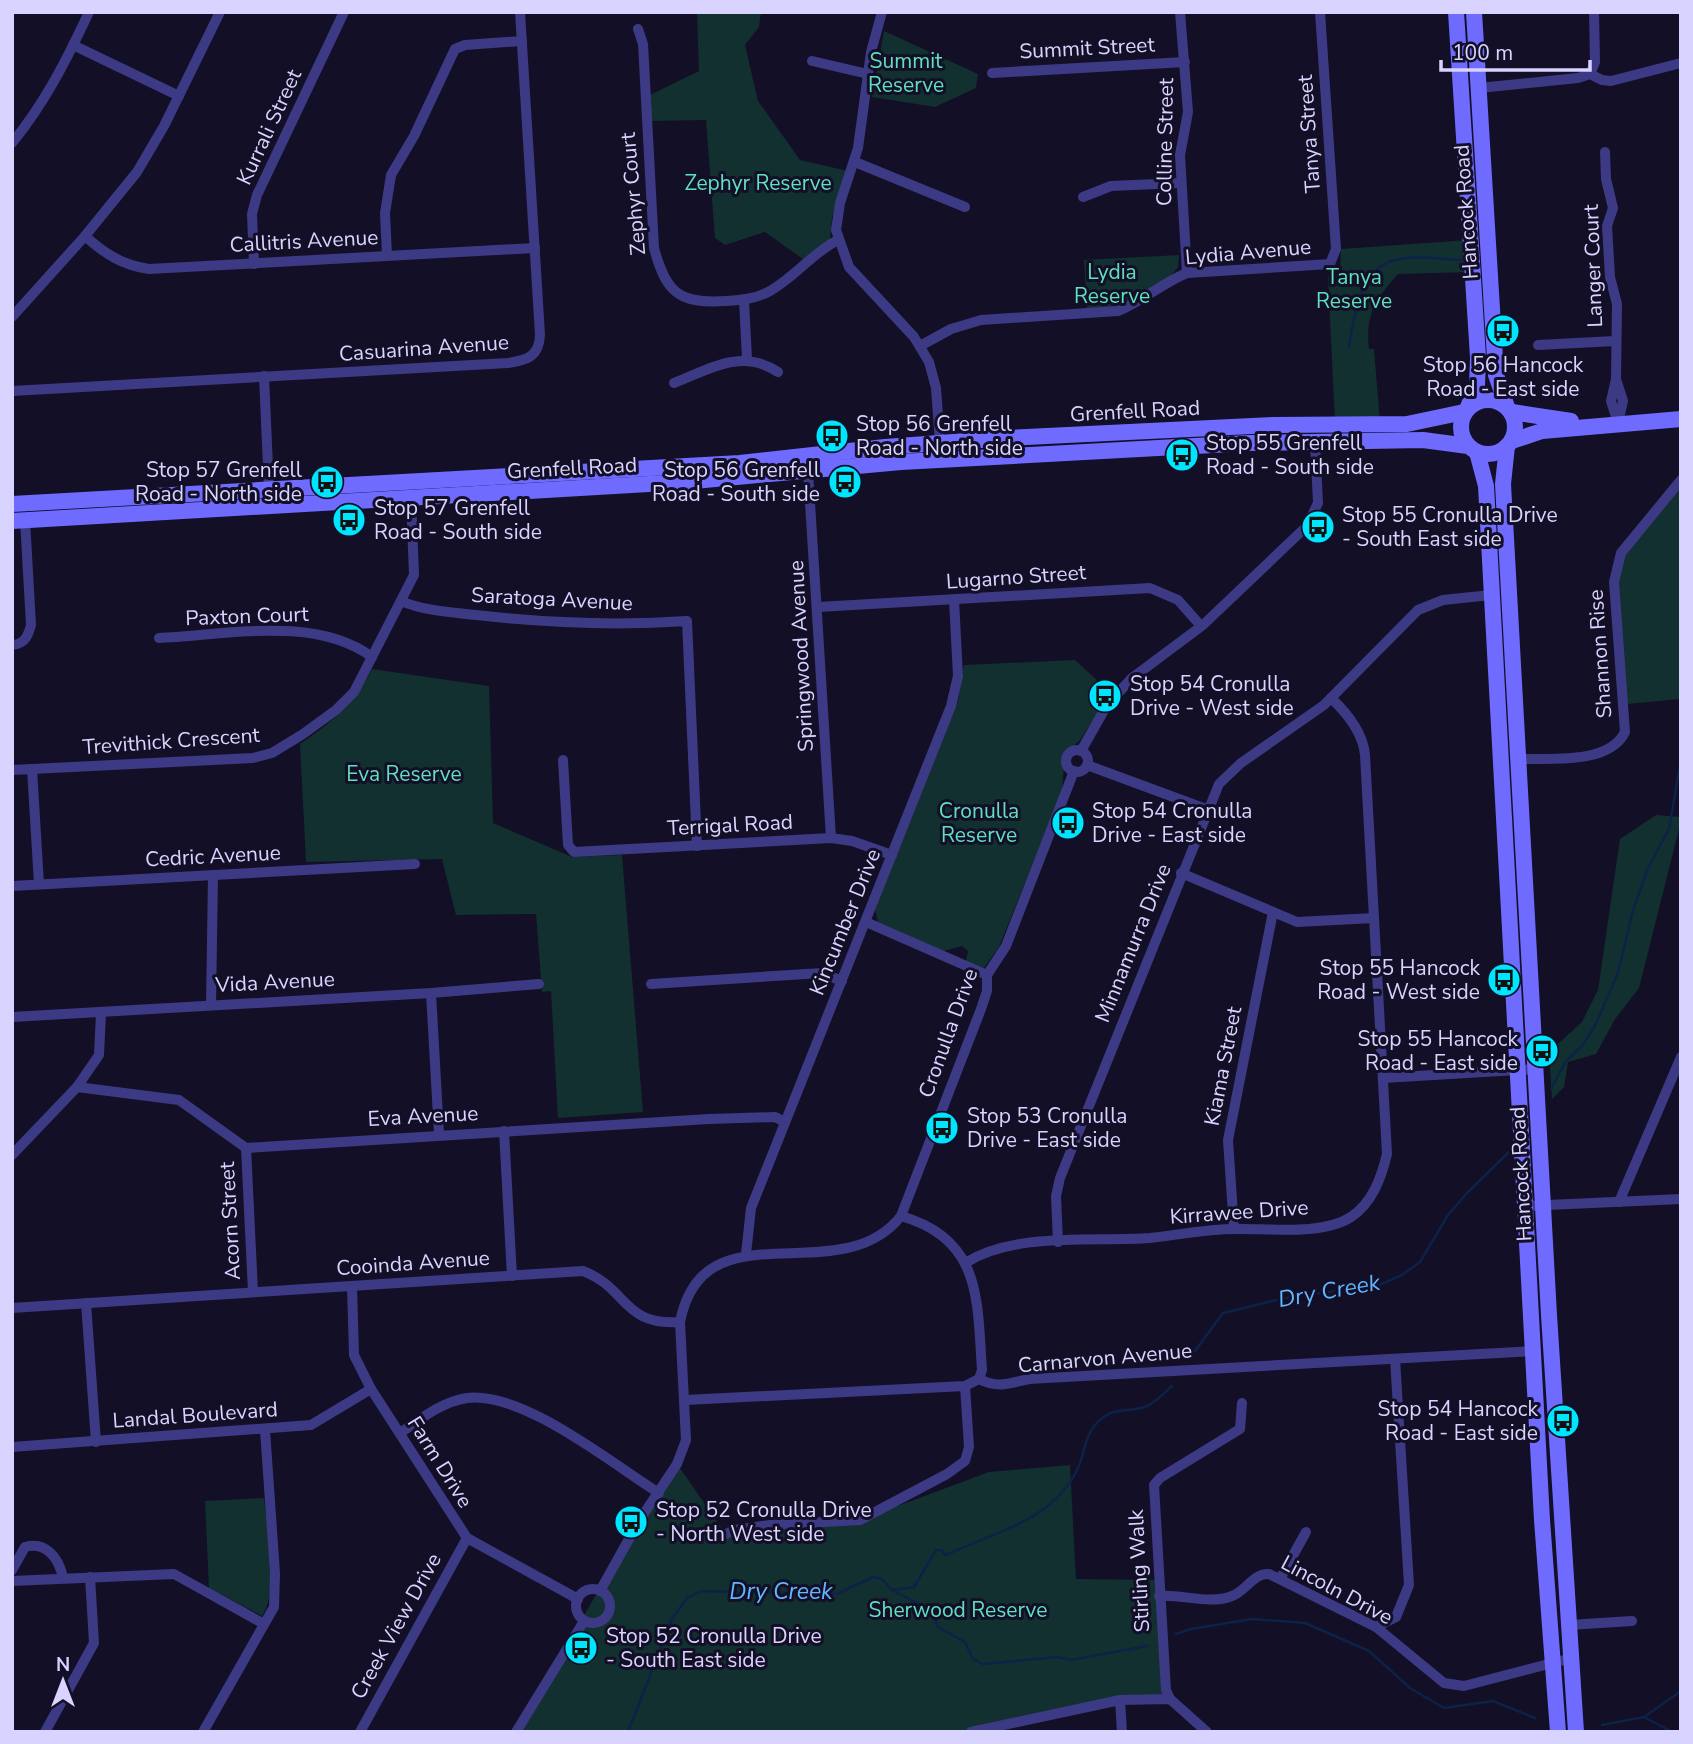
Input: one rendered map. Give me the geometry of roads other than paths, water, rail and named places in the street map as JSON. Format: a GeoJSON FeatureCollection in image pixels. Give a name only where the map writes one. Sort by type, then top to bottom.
{"type":"FeatureCollection","features":[{"type":"Feature","properties":{"kind":"main road","name":"Hancock Road"},"geometry":{"type":"LineString","coordinates":[[1456,12],[1478,376],[1466,410]]}},
{"type":"Feature","properties":{"kind":"main road","name":"Hancock Road"},"geometry":{"type":"LineString","coordinates":[[1474,12],[1496,375],[1509,410]]}},
{"type":"Feature","properties":{"kind":"main road"},"geometry":{"type":"LineString","coordinates":[[1459,63],[1479,88],[1469,100],[1463,125]]}},
{"type":"Feature","properties":{"kind":"main road"},"geometry":{"type":"LineString","coordinates":[[1611,423],[1509,410],[1488,399],[1466,410],[1460,430],[1472,449],[1493,454],[1509,444],[1542,431],[1681,419]]}},
{"type":"Feature","properties":{"kind":"main road","name":"Grenfell Road"},"geometry":{"type":"LineString","coordinates":[[18,521],[270,507],[411,490],[740,463],[1314,425],[1407,424],[1466,410]]}},
{"type":"Feature","properties":{"kind":"main road"},"geometry":{"type":"LineString","coordinates":[[1509,410],[1516,427],[1509,444]]}},
{"type":"Feature","properties":{"kind":"main road"},"geometry":{"type":"LineString","coordinates":[[1314,425],[1315,442]]}},
{"type":"Feature","properties":{"kind":"main road","name":"Grenfell Road"},"geometry":{"type":"LineString","coordinates":[[18,504],[270,489],[411,490],[683,482],[808,471],[941,451],[1432,441],[1472,449]]}},
{"type":"Feature","properties":{"kind":"main road","name":"Hancock Road"},"geometry":{"type":"LineString","coordinates":[[1509,444],[1503,484],[1551,1350],[1576,1732]]}},
{"type":"Feature","properties":{"kind":"main road","name":"Hancock Road"},"geometry":{"type":"LineString","coordinates":[[1472,449],[1486,485],[1532,1351],[1558,1732]]}},
{"type":"Feature","properties":{"kind":"main road"},"geometry":{"type":"LineString","coordinates":[[270,489],[270,507]]}},
{"type":"Feature","properties":{"kind":"main road"},"geometry":{"type":"LineString","coordinates":[[18,504],[18,521]]}},
{"type":"Feature","properties":{"kind":"main road"},"geometry":{"type":"LineString","coordinates":[[1532,1351],[1551,1350]]}},
{"type":"Feature","properties":{"kind":"street"},"geometry":{"type":"LineString","coordinates":[[12,143],[32,120],[89,12]]}},
{"type":"Feature","properties":{"kind":"street"},"geometry":{"type":"LineString","coordinates":[[12,317],[85,236],[137,172],[179,96],[220,12]]}},
{"type":"Feature","properties":{"kind":"street","name":"Kurrali Street"},"geometry":{"type":"LineString","coordinates":[[254,264],[251,222],[257,195],[344,12]]}},
{"type":"Feature","properties":{"kind":"street","name":"Casuarina Avenue"},"geometry":{"type":"LineString","coordinates":[[12,391],[508,363],[533,357],[539,348],[540,335],[520,12]]}},
{"type":"Feature","properties":{"kind":"street"},"geometry":{"type":"LineString","coordinates":[[882,12],[868,74],[855,162],[840,203],[836,230],[849,267],[920,346],[934,375],[941,451]]}},
{"type":"Feature","properties":{"kind":"street","name":"Colline Street"},"geometry":{"type":"LineString","coordinates":[[1180,12],[1188,112],[1180,155],[1187,273]]}},
{"type":"Feature","properties":{"kind":"street","name":"Tanya Street"},"geometry":{"type":"LineString","coordinates":[[1320,12],[1335,253]]}},
{"type":"Feature","properties":{"kind":"street"},"geometry":{"type":"LineString","coordinates":[[1591,74],[1595,62],[1594,12]]}},
{"type":"Feature","properties":{"kind":"street","name":"Zephyr Court"},"geometry":{"type":"LineString","coordinates":[[638,29],[643,44],[654,248],[661,273],[671,289],[682,298],[696,302],[744,300],[771,290],[817,250],[838,240]]}},
{"type":"Feature","properties":{"kind":"street"},"geometry":{"type":"LineString","coordinates":[[387,256],[385,213],[391,176],[414,136],[455,49],[465,45],[522,41]]}},
{"type":"Feature","properties":{"kind":"street"},"geometry":{"type":"LineString","coordinates":[[73,45],[179,96]]}},
{"type":"Feature","properties":{"kind":"street"},"geometry":{"type":"LineString","coordinates":[[812,61],[868,74]]}},
{"type":"Feature","properties":{"kind":"street","name":"Summit Street"},"geometry":{"type":"LineString","coordinates":[[992,73],[1185,62]]}},
{"type":"Feature","properties":{"kind":"street"},"geometry":{"type":"LineString","coordinates":[[1479,88],[1578,78],[1591,74],[1602,80],[1612,81],[1681,63]]}},
{"type":"Feature","properties":{"kind":"street","name":"Langer Court"},"geometry":{"type":"LineString","coordinates":[[1605,152],[1606,179],[1613,208],[1607,226],[1610,276],[1617,304],[1616,379],[1611,401],[1611,423]]}},
{"type":"Feature","properties":{"kind":"street"},"geometry":{"type":"LineString","coordinates":[[855,162],[965,207]]}},
{"type":"Feature","properties":{"kind":"street"},"geometry":{"type":"LineString","coordinates":[[1083,197],[1111,186],[1180,183]]}},
{"type":"Feature","properties":{"kind":"street","name":"Callitris Avenue"},"geometry":{"type":"LineString","coordinates":[[85,236],[105,254],[129,266],[149,269],[534,248]]}},
{"type":"Feature","properties":{"kind":"street","name":"Lydia Avenue"},"geometry":{"type":"LineString","coordinates":[[920,346],[951,329],[981,320],[1118,311],[1136,304],[1172,279],[1187,273],[1319,266],[1330,264],[1335,253]]}},
{"type":"Feature","properties":{"kind":"street"},"geometry":{"type":"LineString","coordinates":[[744,300],[747,359]]}},
{"type":"Feature","properties":{"kind":"street"},"geometry":{"type":"LineString","coordinates":[[1538,345],[1615,341]]}},
{"type":"Feature","properties":{"kind":"street"},"geometry":{"type":"LineString","coordinates":[[674,383],[720,364],[747,359],[778,372]]}},
{"type":"Feature","properties":{"kind":"street"},"geometry":{"type":"LineString","coordinates":[[264,376],[270,489]]}},
{"type":"Feature","properties":{"kind":"street"},"geometry":{"type":"LineString","coordinates":[[1081,751],[1099,718],[1119,691],[1150,663],[1201,626],[1292,542],[1314,515],[1319,492],[1315,442]]}},
{"type":"Feature","properties":{"kind":"street","name":"Springwood Avenue"},"geometry":{"type":"LineString","coordinates":[[808,471],[831,838]]}},
{"type":"Feature","properties":{"kind":"street","name":"Shannon Rise"},"geometry":{"type":"LineString","coordinates":[[1519,759],[1601,753],[1620,742],[1625,732],[1614,582],[1616,567],[1621,553],[1681,480]]}},
{"type":"Feature","properties":{"kind":"street","name":"Trevithick Crescent"},"geometry":{"type":"LineString","coordinates":[[12,770],[263,756],[281,749],[337,710],[354,692],[416,568],[411,490]]}},
{"type":"Feature","properties":{"kind":"street"},"geometry":{"type":"LineString","coordinates":[[12,645],[27,639],[31,625],[18,521]]}},
{"type":"Feature","properties":{"kind":"street","name":"Lugarno Street"},"geometry":{"type":"LineString","coordinates":[[818,607],[1150,588],[1178,600],[1201,626]]}},
{"type":"Feature","properties":{"kind":"street","name":"Minnamurra Drive"},"geometry":{"type":"LineString","coordinates":[[1058,1242],[1056,1196],[1060,1178],[1206,810],[1219,784],[1233,770],[1331,698],[1418,610],[1443,600],[1491,594]]}},
{"type":"Feature","properties":{"kind":"street","name":"Kincumber Drive"},"geometry":{"type":"LineString","coordinates":[[746,1254],[751,1208],[951,706],[958,676],[954,600]]}},
{"type":"Feature","properties":{"kind":"street","name":"Saratoga Avenue"},"geometry":{"type":"LineString","coordinates":[[401,601],[451,612],[541,622],[623,625],[687,621],[697,846]]}},
{"type":"Feature","properties":{"kind":"street","name":"Paxton Court"},"geometry":{"type":"LineString","coordinates":[[159,638],[292,631],[324,634],[358,647],[372,657]]}},
{"type":"Feature","properties":{"kind":"street","name":"Kirrawee Drive"},"geometry":{"type":"LineString","coordinates":[[967,1262],[999,1247],[1149,1238],[1234,1229],[1286,1230],[1321,1226],[1349,1219],[1368,1201],[1381,1178],[1387,1154],[1364,741],[1331,698]]}},
{"type":"Feature","properties":{"kind":"street"},"geometry":{"type":"LineString","coordinates":[[1081,751],[1086,755],[1087,765],[1084,769],[1074,771],[1067,763],[1067,758],[1070,753],[1081,751]]}},
{"type":"Feature","properties":{"kind":"street","name":"Terrigal Road"},"geometry":{"type":"LineString","coordinates":[[563,760],[568,849],[585,852],[831,838],[852,841],[892,855]]}},
{"type":"Feature","properties":{"kind":"street"},"geometry":{"type":"LineString","coordinates":[[1087,765],[1206,810]]}},
{"type":"Feature","properties":{"kind":"street"},"geometry":{"type":"LineString","coordinates":[[32,769],[39,884]]}},
{"type":"Feature","properties":{"kind":"street","name":"Cronulla Drive"},"geometry":{"type":"LineString","coordinates":[[680,1322],[683,1305],[701,1276],[713,1265],[746,1254],[846,1251],[876,1238],[893,1226],[901,1216],[981,1009],[987,990],[987,975],[1006,946],[1074,771]]}},
{"type":"Feature","properties":{"kind":"street","name":"Cedric Avenue"},"geometry":{"type":"LineString","coordinates":[[12,886],[415,864]]}},
{"type":"Feature","properties":{"kind":"street"},"geometry":{"type":"LineString","coordinates":[[1181,873],[1297,922],[1374,918]]}},
{"type":"Feature","properties":{"kind":"street"},"geometry":{"type":"LineString","coordinates":[[211,1005],[213,875]]}},
{"type":"Feature","properties":{"kind":"street","name":"Kiama Street"},"geometry":{"type":"LineString","coordinates":[[1234,1229],[1228,1140],[1273,912]]}},
{"type":"Feature","properties":{"kind":"street"},"geometry":{"type":"LineString","coordinates":[[866,922],[987,975]]}},
{"type":"Feature","properties":{"kind":"street"},"geometry":{"type":"LineString","coordinates":[[651,984],[822,973],[842,981]]}},
{"type":"Feature","properties":{"kind":"street","name":"Vida Avenue"},"geometry":{"type":"LineString","coordinates":[[12,1017],[431,993],[539,984]]}},
{"type":"Feature","properties":{"kind":"street"},"geometry":{"type":"LineString","coordinates":[[431,993],[439,1134]]}},
{"type":"Feature","properties":{"kind":"street"},"geometry":{"type":"LineString","coordinates":[[12,1155],[77,1087],[99,1055],[101,1013]]}},
{"type":"Feature","properties":{"kind":"street"},"geometry":{"type":"LineString","coordinates":[[1619,1202],[1679,1062]]}},
{"type":"Feature","properties":{"kind":"street"},"geometry":{"type":"LineString","coordinates":[[1383,1078],[1536,1069]]}},
{"type":"Feature","properties":{"kind":"street"},"geometry":{"type":"LineString","coordinates":[[77,1087],[178,1100],[246,1148]]}},
{"type":"Feature","properties":{"kind":"street","name":"Eva Avenue"},"geometry":{"type":"LineString","coordinates":[[246,1148],[722,1118],[775,1117],[785,1122]]}},
{"type":"Feature","properties":{"kind":"street"},"geometry":{"type":"LineString","coordinates":[[504,1131],[512,1276]]}},
{"type":"Feature","properties":{"kind":"street","name":"Acorn Street"},"geometry":{"type":"LineString","coordinates":[[246,1148],[253,1292]]}},
{"type":"Feature","properties":{"kind":"street"},"geometry":{"type":"LineString","coordinates":[[1525,1206],[1681,1199]]}},
{"type":"Feature","properties":{"kind":"street"},"geometry":{"type":"LineString","coordinates":[[685,1400],[965,1386],[979,1379],[982,1370],[978,1310],[967,1262],[947,1240],[928,1225],[901,1216]]}},
{"type":"Feature","properties":{"kind":"street","name":"Cooinda Avenue"},"geometry":{"type":"LineString","coordinates":[[12,1307],[583,1271],[597,1277],[646,1321],[680,1322]]}},
{"type":"Feature","properties":{"kind":"street","name":"Farm Drive"},"geometry":{"type":"LineString","coordinates":[[352,1286],[354,1355],[371,1389],[467,1538],[578,1599]]}},
{"type":"Feature","properties":{"kind":"street"},"geometry":{"type":"LineString","coordinates":[[86,1303],[96,1441]]}},
{"type":"Feature","properties":{"kind":"street"},"geometry":{"type":"LineString","coordinates":[[600,1591],[677,1464],[685,1440],[680,1322]]}},
{"type":"Feature","properties":{"kind":"street","name":"Carnarvon Avenue"},"geometry":{"type":"LineString","coordinates":[[979,1379],[990,1385],[1006,1386],[1029,1378],[1532,1351]]}},
{"type":"Feature","properties":{"kind":"street"},"geometry":{"type":"LineString","coordinates":[[1376,1627],[1396,1618],[1409,1585],[1395,1359]]}},
{"type":"Feature","properties":{"kind":"street"},"geometry":{"type":"LineString","coordinates":[[726,1534],[734,1530],[770,1525],[860,1520],[947,1474],[965,1461],[969,1447],[965,1386]]}},
{"type":"Feature","properties":{"kind":"street","name":"Landal Boulevard"},"geometry":{"type":"LineString","coordinates":[[12,1447],[265,1430],[311,1424],[371,1389]]}},
{"type":"Feature","properties":{"kind":"street"},"geometry":{"type":"LineString","coordinates":[[400,1433],[445,1404],[465,1398],[502,1400],[595,1451],[659,1493]]}},
{"type":"Feature","properties":{"kind":"street","name":"Stirling Walk"},"geometry":{"type":"LineString","coordinates":[[1170,1699],[1166,1690],[1159,1597],[1154,1485],[1160,1478],[1240,1429],[1242,1403]]}},
{"type":"Feature","properties":{"kind":"street"},"geometry":{"type":"LineString","coordinates":[[203,1732],[264,1624],[276,1596],[265,1430]]}},
{"type":"Feature","properties":{"kind":"street"},"geometry":{"type":"LineString","coordinates":[[1280,1579],[1306,1532]]}},
{"type":"Feature","properties":{"kind":"street","name":"Creek View Drive"},"geometry":{"type":"LineString","coordinates":[[360,1732],[467,1538]]}},
{"type":"Feature","properties":{"kind":"street"},"geometry":{"type":"LineString","coordinates":[[12,1570],[25,1546],[36,1544],[47,1548],[61,1569],[63,1578]]}},
{"type":"Feature","properties":{"kind":"street","name":"Lincoln Drive"},"geometry":{"type":"LineString","coordinates":[[1159,1597],[1232,1596],[1262,1573],[1280,1579],[1376,1627],[1434,1677],[1455,1686],[1572,1658]]}},
{"type":"Feature","properties":{"kind":"street"},"geometry":{"type":"LineString","coordinates":[[12,1581],[174,1574],[264,1624]]}},
{"type":"Feature","properties":{"kind":"street"},"geometry":{"type":"LineString","coordinates":[[45,1732],[94,1643],[90,1577]]}},
{"type":"Feature","properties":{"kind":"street"},"geometry":{"type":"LineString","coordinates":[[585,1591],[600,1591],[609,1599],[607,1617],[596,1623],[584,1621],[578,1613],[578,1599],[585,1591]]}},
{"type":"Feature","properties":{"kind":"street"},"geometry":{"type":"LineString","coordinates":[[516,1732],[584,1621]]}},
{"type":"Feature","properties":{"kind":"street"},"geometry":{"type":"LineString","coordinates":[[1570,1625],[1632,1621]]}},
{"type":"Feature","properties":{"kind":"street"},"geometry":{"type":"LineString","coordinates":[[971,1732],[1120,1700],[1170,1699],[1207,1732]]}},
{"type":"Feature","properties":{"kind":"street"},"geometry":{"type":"LineString","coordinates":[[1120,1700],[1122,1732]]}},
{"type":"Feature","properties":{"kind":"waterway"},"geometry":{"type":"LineString","coordinates":[[1349,346],[1353,321],[1366,283],[1383,265],[1411,258],[1461,260]]}},
{"type":"Feature","properties":{"kind":"waterway","name":"Dry Creek"},"geometry":{"type":"LineString","coordinates":[[1551,1089],[1566,1061],[1582,1046],[1594,1028],[1618,973],[1633,910],[1648,868],[1669,829],[1681,759]]}},
{"type":"Feature","properties":{"kind":"waterway","name":"Dry Creek"},"geometry":{"type":"LineString","coordinates":[[1192,1355],[1223,1313],[1285,1298],[1379,1285],[1402,1275],[1420,1262],[1448,1215],[1467,1193],[1513,1148]]}},
{"type":"Feature","properties":{"kind":"waterway","name":"Dry Creek"},"geometry":{"type":"LineString","coordinates":[[628,1732],[672,1619],[687,1598],[701,1591],[837,1594],[873,1577],[882,1579],[892,1590],[914,1587],[936,1550],[941,1550],[946,1555],[1021,1523],[1054,1501],[1078,1468],[1089,1434],[1098,1422],[1114,1412],[1147,1406],[1172,1386]]}},
{"type":"Feature","properties":{"kind":"waterway"},"geometry":{"type":"LineString","coordinates":[[894,1591],[930,1610],[938,1627],[965,1642],[973,1659],[983,1664],[1057,1657],[1071,1660],[1147,1646]]}},
{"type":"Feature","properties":{"kind":"waterway"},"geometry":{"type":"LineString","coordinates":[[1176,1634],[1252,1619],[1305,1623],[1369,1651],[1410,1688],[1444,1708],[1493,1701],[1535,1718]]}},
{"type":"Feature","properties":{"kind":"waterway"},"geometry":{"type":"LineString","coordinates":[[1602,1725],[1644,1717],[1681,1691]]}},
{"type":"Feature","properties":{"kind":"waterway"},"geometry":{"type":"LineString","coordinates":[[1644,1717],[1672,1732]]}},
{"type":"Feature","properties":{"kind":"place","name":"Stop 56 Hancock Road - East side"},"geometry":{"type":"Point","coordinates":[1503,331]}},
{"type":"Feature","properties":{"kind":"place","name":"Stop 56 Grenfell Road - North side"},"geometry":{"type":"Point","coordinates":[832,436]}},
{"type":"Feature","properties":{"kind":"place","name":"Stop 55 Grenfell Road - South side"},"geometry":{"type":"Point","coordinates":[1182,455]}},
{"type":"Feature","properties":{"kind":"place","name":"Stop 57 Grenfell Road - North side"},"geometry":{"type":"Point","coordinates":[327,482]}},
{"type":"Feature","properties":{"kind":"place","name":"Stop 56 Grenfell Road - South side"},"geometry":{"type":"Point","coordinates":[845,482]}},
{"type":"Feature","properties":{"kind":"place","name":"Stop 57 Grenfell Road - South side"},"geometry":{"type":"Point","coordinates":[349,520]}},
{"type":"Feature","properties":{"kind":"place","name":"Stop 55 Cronulla Drive - South East side"},"geometry":{"type":"Point","coordinates":[1318,527]}},
{"type":"Feature","properties":{"kind":"place","name":"Stop 54 Cronulla Drive - West side"},"geometry":{"type":"Point","coordinates":[1105,696]}},
{"type":"Feature","properties":{"kind":"place","name":"Stop 54 Cronulla Drive - East side"},"geometry":{"type":"Point","coordinates":[1068,823]}},
{"type":"Feature","properties":{"kind":"place","name":"Stop 55 Hancock Road - West side"},"geometry":{"type":"Point","coordinates":[1504,980]}},
{"type":"Feature","properties":{"kind":"place","name":"Stop 55 Hancock Road - East side"},"geometry":{"type":"Point","coordinates":[1542,1051]}},
{"type":"Feature","properties":{"kind":"place","name":"Stop 53 Cronulla Drive - East side"},"geometry":{"type":"Point","coordinates":[942,1128]}},
{"type":"Feature","properties":{"kind":"place","name":"Stop 54 Hancock Road - East side"},"geometry":{"type":"Point","coordinates":[1563,1421]}},
{"type":"Feature","properties":{"kind":"place","name":"Stop 52 Cronulla Drive - North West side"},"geometry":{"type":"Point","coordinates":[631,1522]}},
{"type":"Feature","properties":{"kind":"place","name":"Stop 52 Cronulla Drive - South East side"},"geometry":{"type":"Point","coordinates":[581,1648]}},
{"type":"Feature","properties":{"kind":"park label","name":"Summit Reserve"},"geometry":{"type":"Point","coordinates":[906,73]}},
{"type":"Feature","properties":{"kind":"park label","name":"Zephyr Reserve"},"geometry":{"type":"Point","coordinates":[758,183]}},
{"type":"Feature","properties":{"kind":"park label","name":"Lydia Reserve"},"geometry":{"type":"Point","coordinates":[1112,284]}},
{"type":"Feature","properties":{"kind":"park label","name":"Tanya Reserve"},"geometry":{"type":"Point","coordinates":[1354,289]}},
{"type":"Feature","properties":{"kind":"park label","name":"Eva Reserve"},"geometry":{"type":"Point","coordinates":[404,774]}},
{"type":"Feature","properties":{"kind":"park label","name":"Cronulla Reserve"},"geometry":{"type":"Point","coordinates":[979,823]}},
{"type":"Feature","properties":{"kind":"park label","name":"Sherwood Reserve"},"geometry":{"type":"Point","coordinates":[958,1610]}}]}
